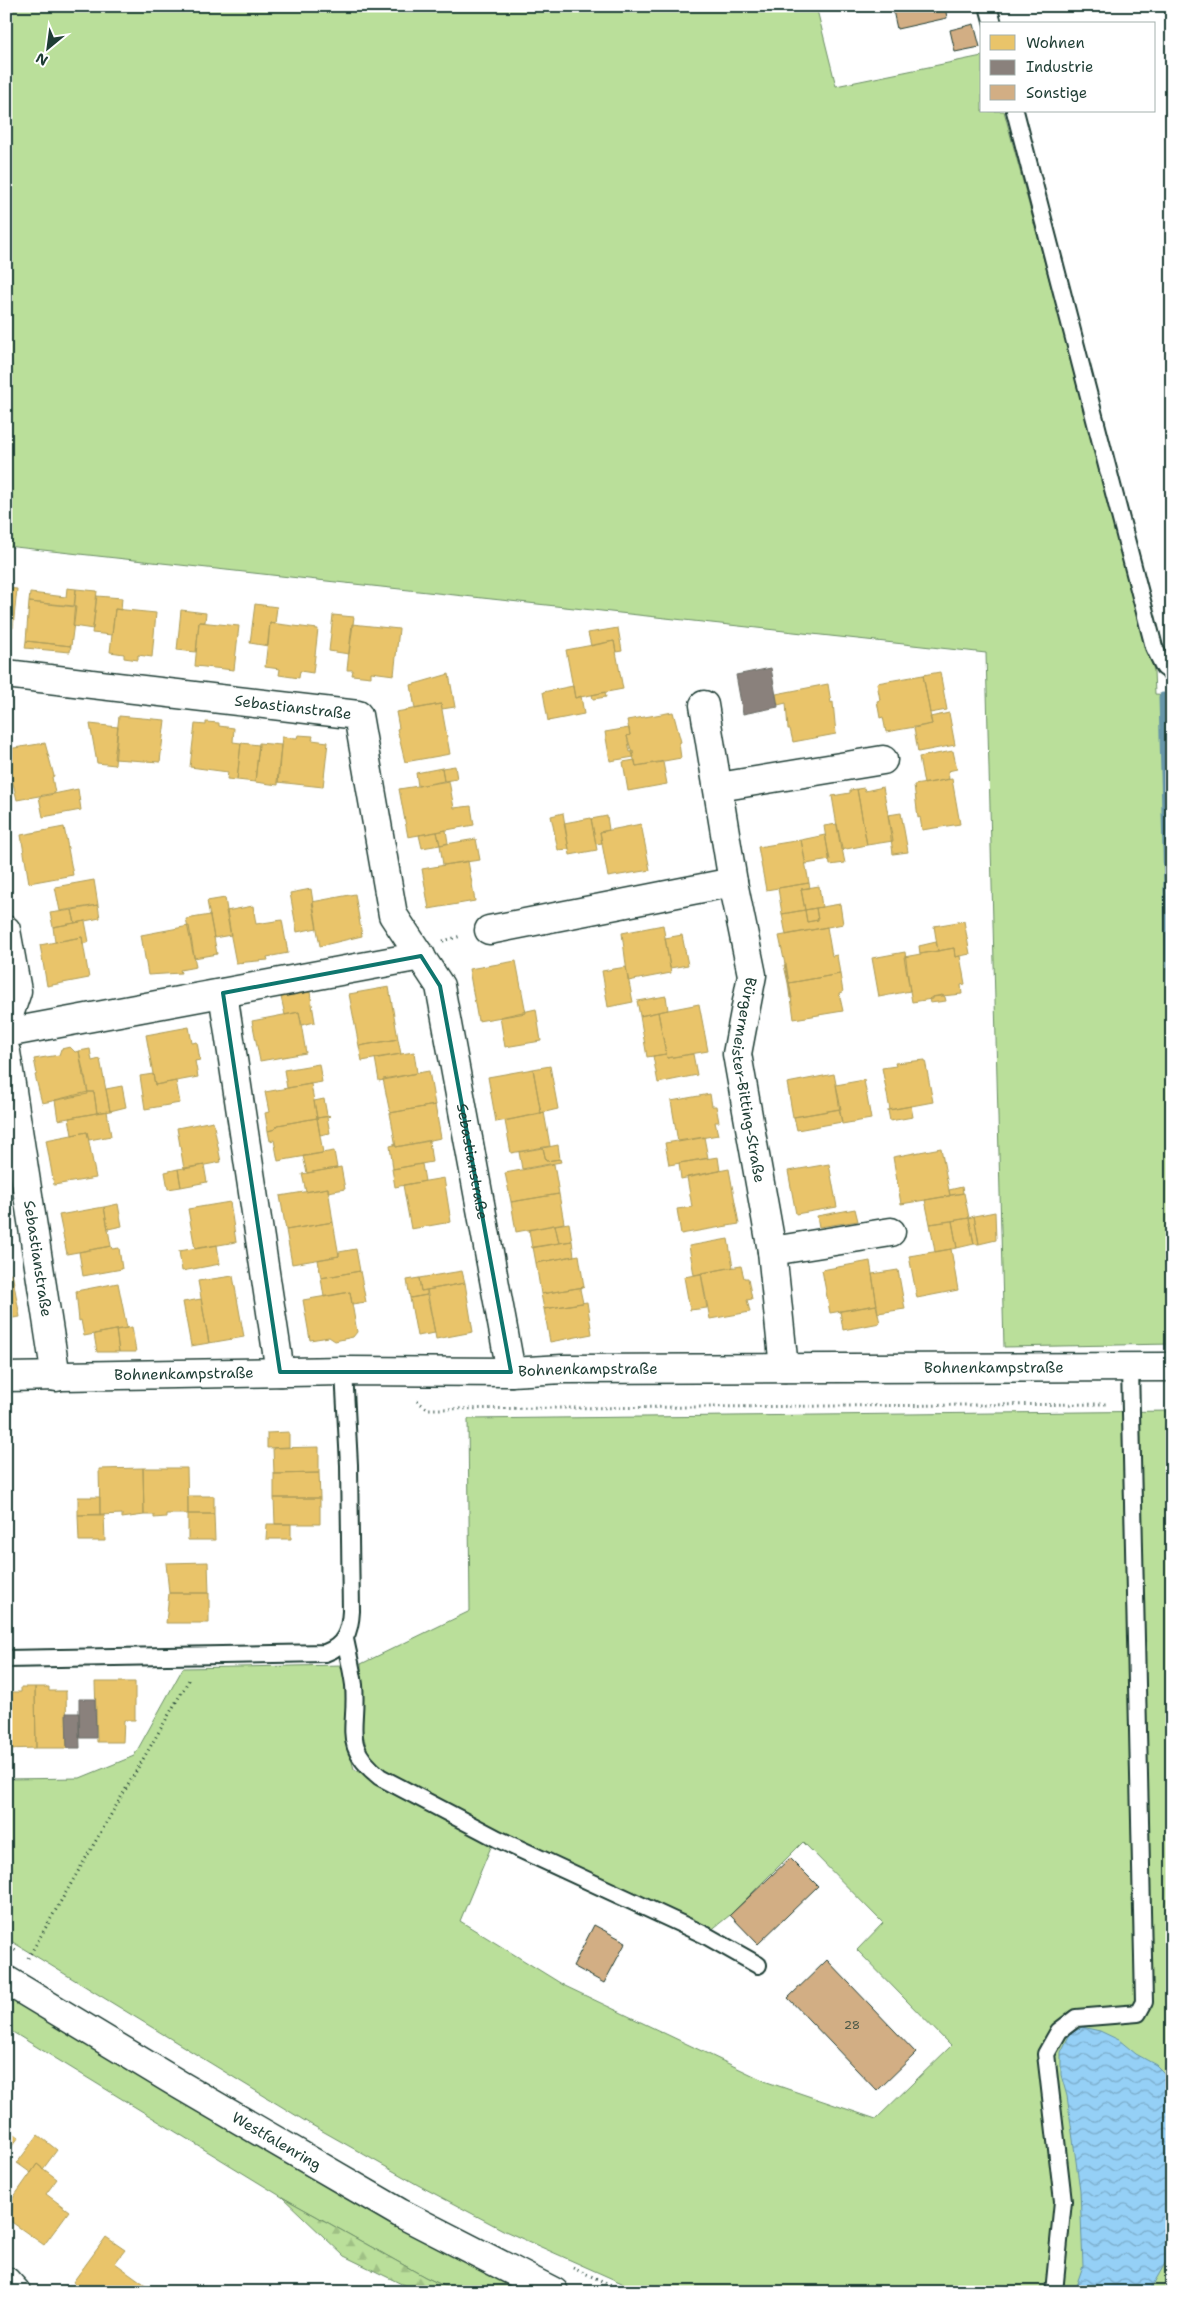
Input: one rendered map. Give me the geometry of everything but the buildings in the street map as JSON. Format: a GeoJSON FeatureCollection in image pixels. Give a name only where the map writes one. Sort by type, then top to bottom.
{"type":"FeatureCollection","features":[{"type":"Feature","properties":{"kind":"street","name":"Sebastianstraße"},"geometry":{"type":"LineString","coordinates":[[6,674],[358,715],[393,915],[440,986],[511,1372]]}},
{"type":"Feature","properties":{"kind":"street","name":"Bürgermeister-Bitting-Straße"},"geometry":{"type":"LineString","coordinates":[[704,705],[719,787],[733,882],[752,975],[737,1054],[772,1251],[784,1368]]}},
{"type":"Feature","properties":{"kind":"street"},"geometry":{"type":"LineString","coordinates":[[719,787],[883,760]]}},
{"type":"Feature","properties":{"kind":"street"},"geometry":{"type":"LineString","coordinates":[[489,930],[733,882]]}},
{"type":"Feature","properties":{"kind":"street"},"geometry":{"type":"LineString","coordinates":[[6,930],[17,991],[6,1024]]}},
{"type":"Feature","properties":{"kind":"street"},"geometry":{"type":"LineString","coordinates":[[6,1033],[421,956]]}},
{"type":"Feature","properties":{"kind":"street"},"geometry":{"type":"LineString","coordinates":[[223,992],[280,1372]]}},
{"type":"Feature","properties":{"kind":"street","name":"Sebastianstraße"},"geometry":{"type":"LineString","coordinates":[[6,1052],[56,1377]]}},
{"type":"Feature","properties":{"kind":"street"},"geometry":{"type":"LineString","coordinates":[[772,1251],[891,1232]]}},
{"type":"Feature","properties":{"kind":"street","name":"Bohnenkampstraße"},"geometry":{"type":"LineString","coordinates":[[6,1378],[344,1371],[511,1372],[562,1369],[1172,1366]]}},
{"type":"Feature","properties":{"kind":"street","name":"Westfalenring"},"geometry":{"type":"LineString","coordinates":[[6,1980],[180,2086],[400,2213],[554,2292]]}},
{"type":"Feature","properties":{"kind":"street"},"geometry":{"type":"LineString","coordinates":[[6,2281],[16,2292]]}},
{"type":"Feature","properties":{"kind":"lane"},"geometry":{"type":"LineString","coordinates":[[988,6],[992,22]]}},
{"type":"Feature","properties":{"kind":"lane"},"geometry":{"type":"LineString","coordinates":[[1015,112],[1154,646],[1164,667],[1172,673]]}},
{"type":"Feature","properties":{"kind":"lane"},"geometry":{"type":"LineString","coordinates":[[1054,2292],[1063,2201],[1046,2054],[1059,2031],[1076,2018],[1138,2012],[1144,2002],[1130,1367]]}},
{"type":"Feature","properties":{"kind":"lane"},"geometry":{"type":"LineString","coordinates":[[6,1659],[325,1654],[336,1649],[345,1639],[350,1627],[351,1611],[349,1464],[344,1371]]}},
{"type":"Feature","properties":{"kind":"lane"},"geometry":{"type":"LineString","coordinates":[[345,1639],[354,1685],[353,1740],[358,1756],[380,1777],[498,1839],[705,1935],[758,1965]]}},
{"type":"Feature","properties":{"kind":"path"},"geometry":{"type":"LineString","coordinates":[[421,956],[447,939],[489,930]]}},
{"type":"Feature","properties":{"kind":"path"},"geometry":{"type":"LineString","coordinates":[[414,1398],[428,1409],[1130,1404]]}},
{"type":"Feature","properties":{"kind":"path"},"geometry":{"type":"LineString","coordinates":[[28,1958],[202,1656]]}},
{"type":"Feature","properties":{"kind":"highlighted area"},"geometry":{"type":"Polygon","coordinates":[[[421,956],[440,986],[511,1372],[280,1372],[223,993],[421,956]]]}},
{"type":"Feature","properties":{"kind":"green space"},"geometry":{"type":"Polygon","coordinates":[[[6,6],[816,6],[836,86],[980,56],[980,112],[1004,112],[1154,671],[1155,694],[1172,695],[1172,1344],[1004,1347],[986,653],[6,546],[6,6]]]}},
{"type":"Feature","properties":{"kind":"green space"},"geometry":{"type":"Polygon","coordinates":[[[1172,1411],[1172,2292],[642,2292],[505,2231],[418,2185],[310,2124],[6,1938],[6,1779],[80,1778],[134,1756],[183,1668],[344,1665],[348,1747],[354,1769],[493,1842],[460,1921],[565,1986],[767,2082],[876,2119],[951,2046],[857,1950],[883,1923],[803,1842],[730,1915],[710,1931],[498,1831],[378,1770],[366,1746],[363,1733],[361,1719],[361,1664],[470,1611],[468,1419],[1172,1411]]]}},
{"type":"Feature","properties":{"kind":"green space"},"geometry":{"type":"Polygon","coordinates":[[[6,1993],[325,2186],[419,2239],[525,2292],[457,2292],[425,2277],[282,2197],[6,2028],[6,1993]]]}},
{"type":"Feature","properties":{"kind":"green space"},"geometry":{"type":"Polygon","coordinates":[[[282,2197],[425,2277],[457,2292],[418,2292],[344,2256],[282,2197]]]}},
{"type":"Feature","properties":{"kind":"water"},"geometry":{"type":"Polygon","coordinates":[[[1082,2027],[1100,2031],[1119,2040],[1136,2054],[1156,2065],[1165,2074],[1172,2098],[1172,2251],[1149,2292],[1074,2292],[1083,2266],[1080,2190],[1067,2096],[1061,2075],[1061,2052],[1070,2034],[1082,2027]]]}},
{"type":"Feature","properties":{"kind":"waterway"},"geometry":{"type":"LineString","coordinates":[[1163,697],[1172,1042]]}}]}
